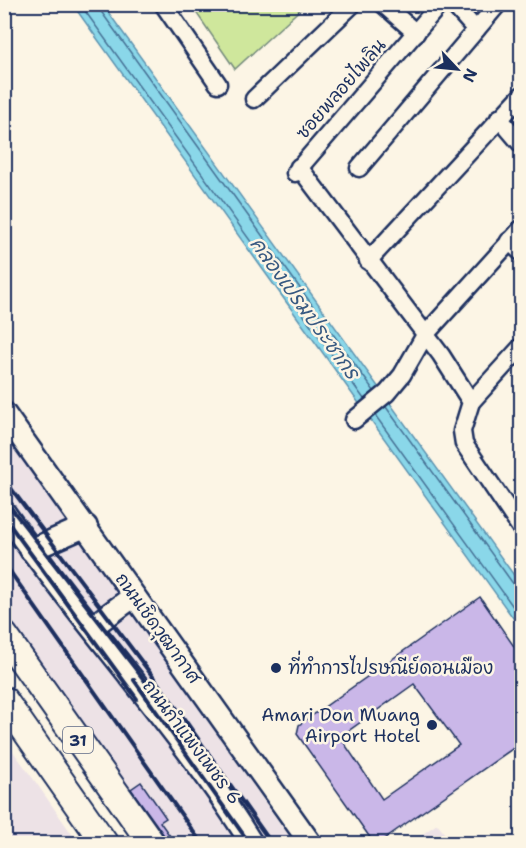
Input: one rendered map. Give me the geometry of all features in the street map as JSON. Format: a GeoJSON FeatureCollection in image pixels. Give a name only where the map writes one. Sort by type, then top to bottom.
{"type":"FeatureCollection","features":[{"type":"Feature","properties":{"kind":"highway","name":"31"},"geometry":{"type":"LineString","coordinates":[[4,635],[152,843]]}},
{"type":"Feature","properties":{"kind":"highway","name":"31"},"geometry":{"type":"LineString","coordinates":[[4,663],[130,843]]}},
{"type":"Feature","properties":{"kind":"highway","name":"31"},"geometry":{"type":"LineString","coordinates":[[4,700],[105,843]]}},
{"type":"Feature","properties":{"kind":"highway"},"geometry":{"type":"LineString","coordinates":[[4,728],[87,843]]}},
{"type":"Feature","properties":{"kind":"main road","name":"ถนนเชิดวุฒากาศ"},"geometry":{"type":"LineString","coordinates":[[4,413],[311,843]]}},
{"type":"Feature","properties":{"kind":"main road","name":"ถนนกำแพงเพชร 6"},"geometry":{"type":"LineString","coordinates":[[4,512],[31,550],[109,647],[252,843]]}},
{"type":"Feature","properties":{"kind":"main road"},"geometry":{"type":"LineString","coordinates":[[31,550],[86,526]]}},
{"type":"Feature","properties":{"kind":"main road"},"geometry":{"type":"LineString","coordinates":[[92,627],[134,596]]}},
{"type":"Feature","properties":{"kind":"main road","name":"ถนนกำแพงเพชร 6"},"geometry":{"type":"LineString","coordinates":[[109,647],[153,686],[267,843]]}},
{"type":"Feature","properties":{"kind":"street"},"geometry":{"type":"LineString","coordinates":[[163,4],[218,84]]}},
{"type":"Feature","properties":{"kind":"street"},"geometry":{"type":"LineString","coordinates":[[254,99],[353,4]]}},
{"type":"Feature","properties":{"kind":"street"},"geometry":{"type":"LineString","coordinates":[[383,4],[416,33]]}},
{"type":"Feature","properties":{"kind":"street","name":"ซอยพลอยไพลิน"},"geometry":{"type":"LineString","coordinates":[[368,261],[297,170],[440,4]]}},
{"type":"Feature","properties":{"kind":"street"},"geometry":{"type":"LineString","coordinates":[[453,4],[477,30]]}},
{"type":"Feature","properties":{"kind":"street"},"geometry":{"type":"LineString","coordinates":[[359,168],[498,4]]}},
{"type":"Feature","properties":{"kind":"street"},"geometry":{"type":"LineString","coordinates":[[471,402],[425,335],[368,261],[522,95]]}},
{"type":"Feature","properties":{"kind":"street"},"geometry":{"type":"LineString","coordinates":[[499,118],[522,145]]}},
{"type":"Feature","properties":{"kind":"street"},"geometry":{"type":"LineString","coordinates":[[359,416],[387,393],[402,375],[425,335],[515,247],[522,228]]}},
{"type":"Feature","properties":{"kind":"street"},"geometry":{"type":"LineString","coordinates":[[522,346],[471,402],[462,432],[464,444],[522,530]]}},
{"type":"Feature","properties":{"kind":"shaded area"},"geometry":{"type":"Polygon","coordinates":[[[4,431],[294,843],[161,843],[5,619],[4,431]]]}},
{"type":"Feature","properties":{"kind":"shaded area"},"geometry":{"type":"Polygon","coordinates":[[[4,739],[37,784],[78,843],[5,843],[4,739]]]}},
{"type":"Feature","properties":{"kind":"shaded area"},"geometry":{"type":"Polygon","coordinates":[[[437,824],[452,843],[410,843],[437,824]]]}},
{"type":"Feature","properties":{"kind":"green space"},"geometry":{"type":"Polygon","coordinates":[[[191,5],[305,5],[235,69],[191,5]]]}},
{"type":"Feature","properties":{"kind":"water","name":"คลองเปรมประชากร"},"geometry":{"type":"Polygon","coordinates":[[[73,5],[103,5],[521,585],[521,629],[73,5]]]}},
{"type":"Feature","properties":{"kind":"building"},"geometry":{"type":"Polygon","coordinates":[[[480,597],[522,658],[522,742],[381,841],[371,839],[297,734],[299,725],[480,597]],[[414,684],[340,737],[382,799],[459,745],[414,684]]]}},
{"type":"Feature","properties":{"kind":"building"},"geometry":{"type":"Polygon","coordinates":[[[141,782],[166,818],[160,822],[175,843],[167,843],[164,835],[131,789],[141,782]]]}},
{"type":"Feature","properties":{"kind":"railway"},"geometry":{"type":"LineString","coordinates":[[4,479],[175,706],[272,844]]}},
{"type":"Feature","properties":{"kind":"railway"},"geometry":{"type":"LineString","coordinates":[[4,499],[148,685]]}},
{"type":"Feature","properties":{"kind":"railway"},"geometry":{"type":"LineString","coordinates":[[4,517],[137,699]]}},
{"type":"Feature","properties":{"kind":"railway"},"geometry":{"type":"LineString","coordinates":[[4,563],[202,844]]}},
{"type":"Feature","properties":{"kind":"railway"},"geometry":{"type":"LineString","coordinates":[[134,680],[250,844]]}},
{"type":"Feature","properties":{"kind":"place","name":"ที่ทำการไปรษณีย์ดอนเมือง"},"geometry":{"type":"Point","coordinates":[276,668]}},
{"type":"Feature","properties":{"kind":"place","name":"Amari Don Muang Airport Hotel"},"geometry":{"type":"Point","coordinates":[432,725]}}]}
